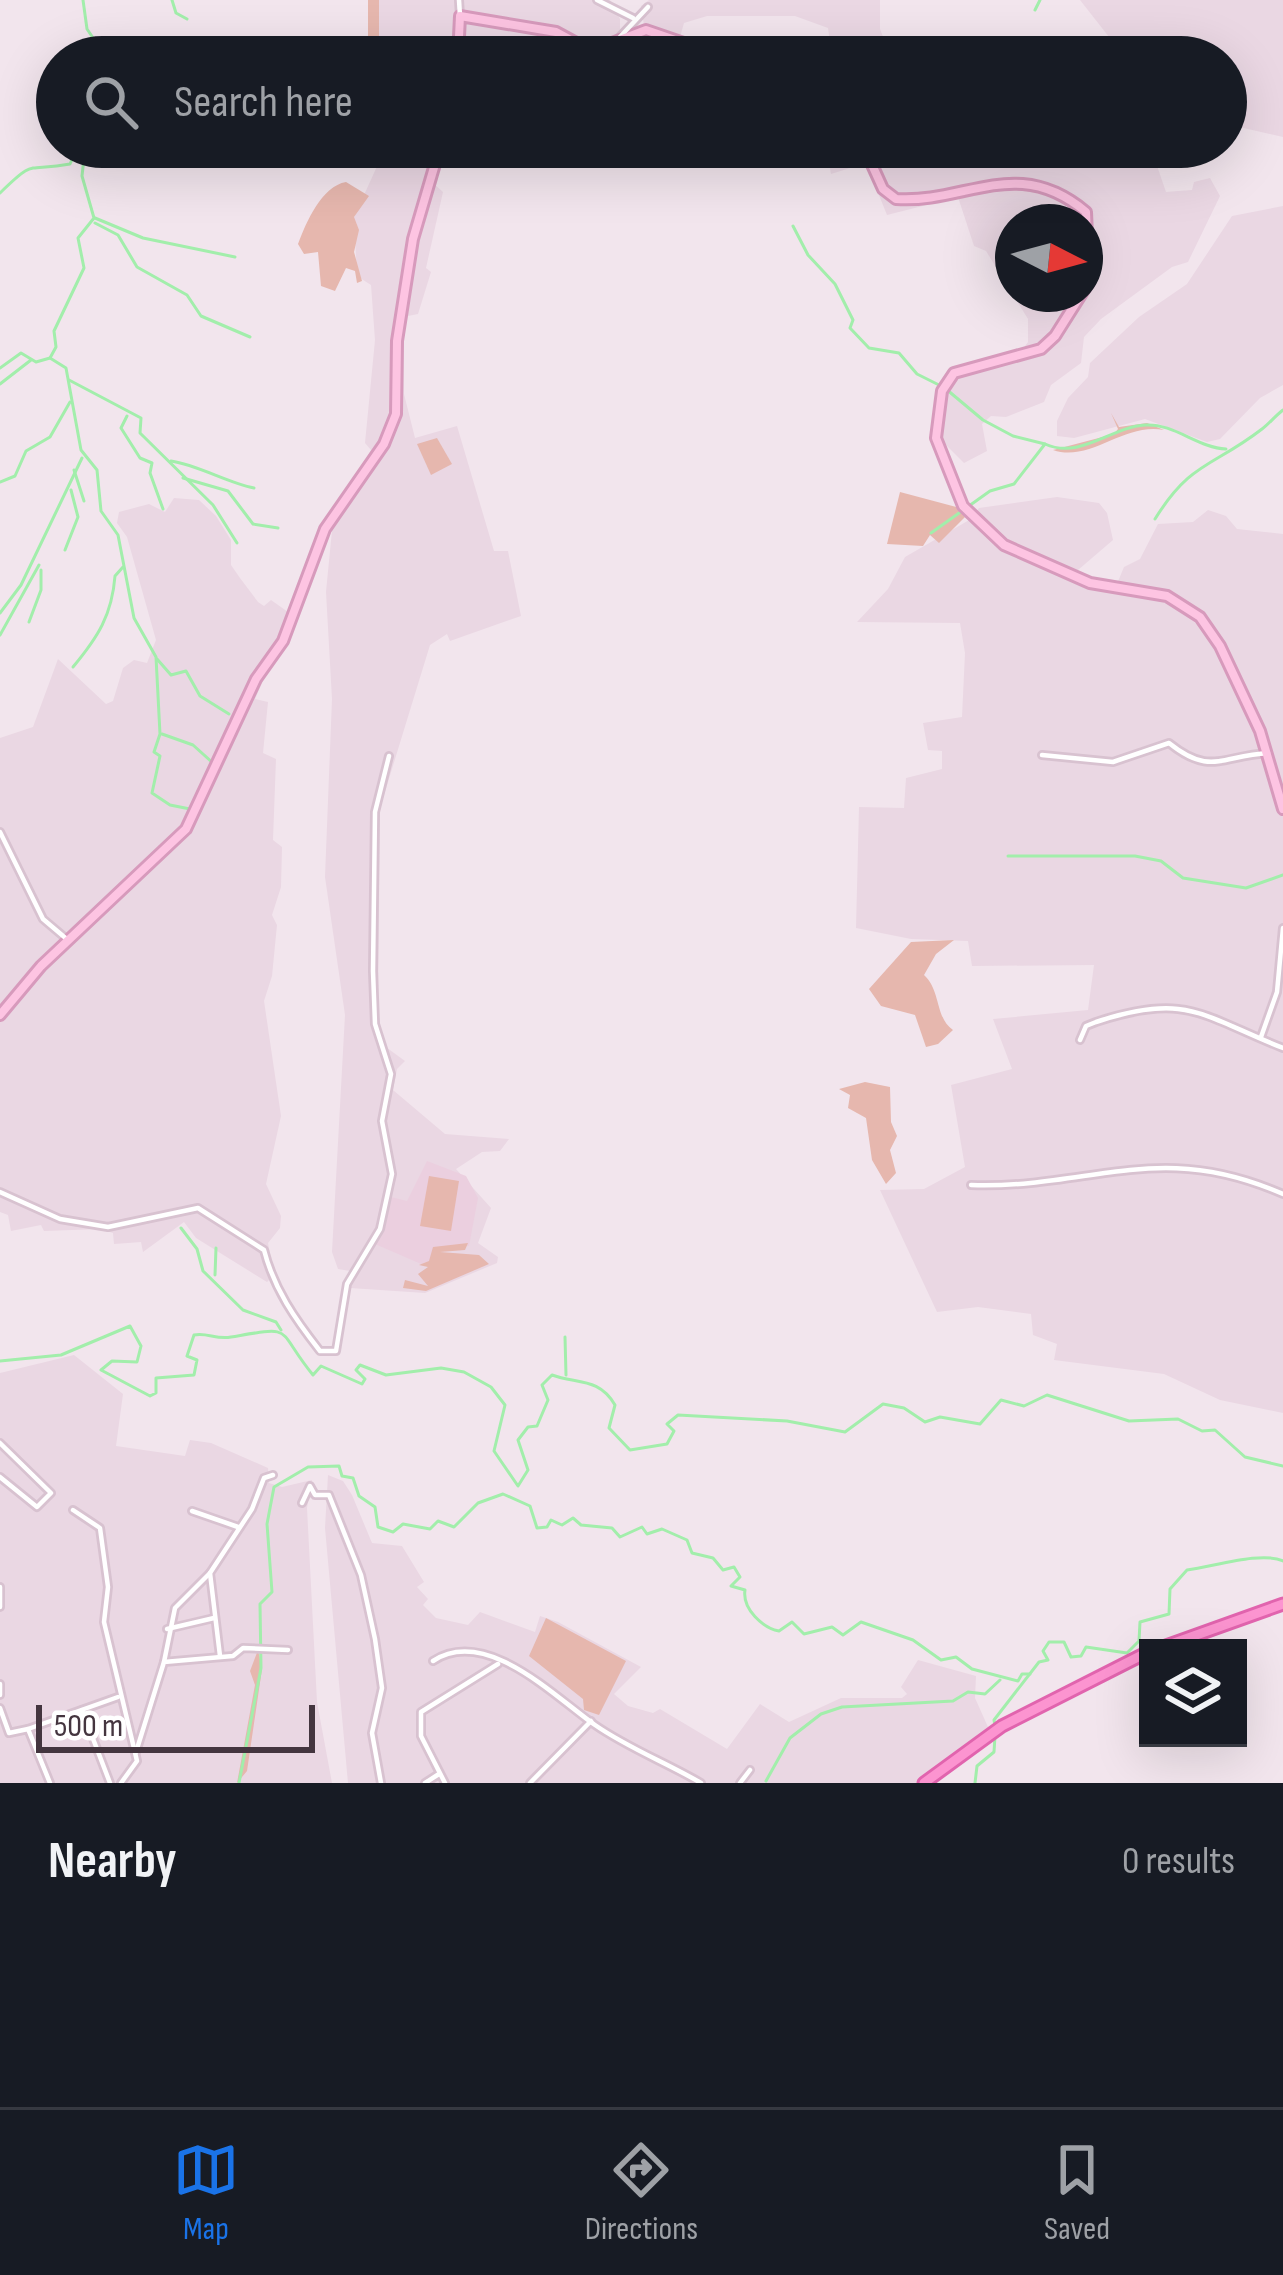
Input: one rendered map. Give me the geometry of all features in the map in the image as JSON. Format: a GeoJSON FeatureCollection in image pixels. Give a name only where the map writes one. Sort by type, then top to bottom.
{"type":"FeatureCollection","features":[{"type":"Feature","properties":{"kind":"main road"},"geometry":{"type":"LineString","coordinates":[[1185,1639],[1283,1604]]}},
{"type":"Feature","properties":{"kind":"main road"},"geometry":{"type":"LineString","coordinates":[[924,1783],[1008,1722],[1139,1656]]}},
{"type":"Feature","properties":{"kind":"street"},"geometry":{"type":"LineString","coordinates":[[459,0],[459,36]]}},
{"type":"Feature","properties":{"kind":"street"},"geometry":{"type":"LineString","coordinates":[[597,0],[633,19]]}},
{"type":"Feature","properties":{"kind":"street"},"geometry":{"type":"LineString","coordinates":[[620,36],[648,7]]}},
{"type":"Feature","properties":{"kind":"street"},"geometry":{"type":"LineString","coordinates":[[460,16],[562,36]]}},
{"type":"Feature","properties":{"kind":"street"},"geometry":{"type":"LineString","coordinates":[[627,36],[646,30],[664,36]]}},
{"type":"Feature","properties":{"kind":"street"},"geometry":{"type":"LineString","coordinates":[[0,1016],[69,940],[185,829],[256,679],[283,640],[325,529],[384,444],[396,414],[397,341],[413,239],[434,168]]}},
{"type":"Feature","properties":{"kind":"street"},"geometry":{"type":"LineString","coordinates":[[874,168],[883,189],[896,200],[996,183],[1040,188],[1086,212],[1089,282],[1083,298],[1041,350],[954,373],[946,381],[935,438],[941,460],[963,506],[1004,545],[1090,583],[1167,596],[1200,617],[1230,665],[1268,753],[1283,809]]}},
{"type":"Feature","properties":{"kind":"street"},"geometry":{"type":"LineString","coordinates":[[1042,755],[1113,762],[1169,743],[1190,761],[1211,764],[1268,753]]}},
{"type":"Feature","properties":{"kind":"street"},"geometry":{"type":"LineString","coordinates":[[0,1192],[60,1219],[108,1226],[197,1208],[264,1250],[269,1277],[294,1316],[320,1351],[336,1351],[347,1284],[380,1229],[392,1174],[382,1121],[391,1074],[375,1024],[373,971],[376,812],[389,755]]}},
{"type":"Feature","properties":{"kind":"street"},"geometry":{"type":"LineString","coordinates":[[0,832],[43,919],[69,940]]}},
{"type":"Feature","properties":{"kind":"street"},"geometry":{"type":"LineString","coordinates":[[1260,1039],[1277,992],[1283,928]]}},
{"type":"Feature","properties":{"kind":"street"},"geometry":{"type":"LineString","coordinates":[[1080,1040],[1086,1026],[1164,1004],[1196,1011],[1283,1048]]}},
{"type":"Feature","properties":{"kind":"street"},"geometry":{"type":"LineString","coordinates":[[971,1185],[1191,1166],[1233,1173],[1283,1194]]}},
{"type":"Feature","properties":{"kind":"street"},"geometry":{"type":"LineString","coordinates":[[0,1443],[51,1493],[38,1507],[0,1477]]}},
{"type":"Feature","properties":{"kind":"street"},"geometry":{"type":"LineString","coordinates":[[136,1753],[164,1662],[167,1630],[181,1600],[210,1574],[264,1478],[274,1475]]}},
{"type":"Feature","properties":{"kind":"street"},"geometry":{"type":"LineString","coordinates":[[302,1503],[310,1486],[315,1495],[329,1496],[361,1575],[382,1688],[371,1732],[381,1783]]}},
{"type":"Feature","properties":{"kind":"street"},"geometry":{"type":"LineString","coordinates":[[73,1510],[100,1528],[108,1587],[104,1622],[137,1761],[122,1783]]}},
{"type":"Feature","properties":{"kind":"street"},"geometry":{"type":"LineString","coordinates":[[192,1511],[239,1527]]}},
{"type":"Feature","properties":{"kind":"street"},"geometry":{"type":"LineString","coordinates":[[210,1574],[220,1656]]}},
{"type":"Feature","properties":{"kind":"street"},"geometry":{"type":"LineString","coordinates":[[0,1587],[0,1607]]}},
{"type":"Feature","properties":{"kind":"street"},"geometry":{"type":"LineString","coordinates":[[167,1630],[214,1618]]}},
{"type":"Feature","properties":{"kind":"street"},"geometry":{"type":"LineString","coordinates":[[164,1662],[256,1648],[288,1650]]}},
{"type":"Feature","properties":{"kind":"street"},"geometry":{"type":"LineString","coordinates":[[433,1661],[466,1651],[530,1674],[591,1720],[700,1783]]}},
{"type":"Feature","properties":{"kind":"street"},"geometry":{"type":"LineString","coordinates":[[445,1783],[421,1736],[421,1712],[500,1661]]}},
{"type":"Feature","properties":{"kind":"street"},"geometry":{"type":"LineString","coordinates":[[0,1684],[0,1695]]}},
{"type":"Feature","properties":{"kind":"street"},"geometry":{"type":"LineString","coordinates":[[0,1708],[10,1734],[120,1697]]}},
{"type":"Feature","properties":{"kind":"street"},"geometry":{"type":"LineString","coordinates":[[82,1710],[110,1783]]}},
{"type":"Feature","properties":{"kind":"street"},"geometry":{"type":"LineString","coordinates":[[531,1782],[591,1720]]}},
{"type":"Feature","properties":{"kind":"street"},"geometry":{"type":"LineString","coordinates":[[28,1729],[50,1783]]}},
{"type":"Feature","properties":{"kind":"street"},"geometry":{"type":"LineString","coordinates":[[740,1783],[751,1770]]}},
{"type":"Feature","properties":{"kind":"street"},"geometry":{"type":"LineString","coordinates":[[425,1783],[439,1774]]}},
{"type":"Feature","properties":{"kind":"shaded area"},"geometry":{"type":"Polygon","coordinates":[[[368,0],[379,0],[379,36],[368,36],[368,0]]]}},
{"type":"Feature","properties":{"kind":"shaded area"},"geometry":{"type":"Polygon","coordinates":[[[377,0],[610,0],[620,19],[620,36],[378,36],[377,0]]]}},
{"type":"Feature","properties":{"kind":"shaded area"},"geometry":{"type":"Polygon","coordinates":[[[649,0],[880,0],[883,36],[829,36],[828,28],[795,16],[707,16],[684,23],[677,36],[644,25],[641,6],[649,0]]]}},
{"type":"Feature","properties":{"kind":"shaded area"},"geometry":{"type":"Polygon","coordinates":[[[1080,0],[1283,0],[1283,137],[1247,129],[1247,36],[1108,36],[1080,0]]]}},
{"type":"Feature","properties":{"kind":"shaded area"},"geometry":{"type":"Polygon","coordinates":[[[376,168],[438,168],[433,183],[443,192],[426,268],[431,272],[418,314],[408,316],[404,331],[404,394],[415,438],[457,426],[494,551],[508,551],[521,616],[450,641],[447,634],[430,645],[380,808],[378,1010],[383,1045],[405,1061],[397,1069],[393,1090],[445,1134],[509,1139],[500,1151],[482,1152],[456,1169],[491,1208],[478,1243],[498,1257],[497,1263],[425,1293],[350,1288],[356,1272],[338,1269],[332,1252],[345,1015],[325,877],[332,699],[326,592],[333,520],[371,450],[365,443],[375,340],[371,285],[357,276],[354,217],[376,168]]]}},
{"type":"Feature","properties":{"kind":"shaded area"},"geometry":{"type":"Polygon","coordinates":[[[868,168],[1158,168],[1166,192],[1192,190],[1194,182],[1210,178],[1220,196],[1188,262],[1172,267],[1101,319],[1084,337],[1081,363],[1051,385],[1044,402],[1006,417],[991,416],[982,424],[987,451],[964,463],[939,438],[939,382],[955,370],[1022,350],[1028,342],[1024,312],[1103,312],[1103,204],[995,204],[995,266],[986,251],[974,246],[958,197],[887,215],[868,168]]]}},
{"type":"Feature","properties":{"kind":"shaded area"},"geometry":{"type":"Polygon","coordinates":[[[346,182],[369,196],[354,217],[359,230],[354,252],[362,281],[357,283],[355,271],[346,268],[335,291],[321,286],[318,252],[304,254],[298,244],[322,198],[346,182]]]}},
{"type":"Feature","properties":{"kind":"shaded area"},"geometry":{"type":"Polygon","coordinates":[[[1283,206],[1283,385],[1260,398],[1220,439],[1207,442],[1145,419],[1074,438],[1057,436],[1057,421],[1068,398],[1088,377],[1090,363],[1139,317],[1187,284],[1232,216],[1283,206]]]}},
{"type":"Feature","properties":{"kind":"shaded area"},"geometry":{"type":"Polygon","coordinates":[[[1111,413],[1119,427],[1147,423],[1164,430],[1135,432],[1080,451],[1053,450],[1114,434],[1118,429],[1111,413]]]}},
{"type":"Feature","properties":{"kind":"shaded area"},"geometry":{"type":"Polygon","coordinates":[[[437,438],[452,464],[431,475],[417,444],[437,438]]]}},
{"type":"Feature","properties":{"kind":"shaded area"},"geometry":{"type":"Polygon","coordinates":[[[900,492],[960,508],[965,517],[939,543],[930,535],[923,546],[887,544],[900,492]]]}},
{"type":"Feature","properties":{"kind":"shaded area"},"geometry":{"type":"Polygon","coordinates":[[[1057,497],[1099,503],[1107,513],[1113,540],[1071,576],[1101,590],[1114,591],[1124,567],[1140,559],[1158,524],[1193,522],[1208,510],[1226,516],[1237,529],[1283,534],[1283,1413],[1220,1400],[1164,1374],[1054,1360],[1057,1344],[1033,1335],[1031,1314],[978,1307],[937,1312],[880,1190],[924,1189],[965,1167],[951,1085],[1012,1069],[993,1019],[1088,1010],[1094,965],[972,966],[968,941],[911,939],[856,928],[859,807],[904,808],[906,778],[942,769],[942,751],[928,750],[923,723],[962,717],[965,653],[960,623],[857,622],[888,589],[905,557],[971,519],[979,508],[1057,497]]]}},
{"type":"Feature","properties":{"kind":"shaded area"},"geometry":{"type":"Polygon","coordinates":[[[174,498],[199,500],[216,516],[231,540],[231,565],[258,602],[264,606],[271,600],[288,612],[281,637],[259,670],[266,674],[255,699],[268,702],[263,753],[276,759],[273,840],[282,847],[281,887],[272,915],[277,925],[272,976],[264,1001],[281,1116],[266,1184],[281,1216],[280,1228],[268,1243],[274,1275],[267,1282],[196,1238],[184,1222],[143,1252],[141,1242],[114,1244],[113,1233],[100,1229],[44,1231],[41,1225],[11,1231],[8,1215],[0,1212],[0,738],[33,727],[58,659],[106,704],[113,701],[123,668],[134,660],[147,663],[156,640],[127,537],[117,523],[119,512],[149,504],[165,512],[174,498]]]}},
{"type":"Feature","properties":{"kind":"shaded area"},"geometry":{"type":"Polygon","coordinates":[[[954,940],[936,954],[924,975],[953,1030],[938,1044],[926,1047],[915,1015],[881,1006],[869,989],[911,942],[954,940]]]}},
{"type":"Feature","properties":{"kind":"shaded area"},"geometry":{"type":"Polygon","coordinates":[[[865,1082],[890,1087],[891,1122],[897,1136],[890,1150],[896,1173],[886,1184],[872,1160],[866,1118],[848,1108],[850,1095],[839,1089],[865,1082]]]}},
{"type":"Feature","properties":{"kind":"shaded area"},"geometry":{"type":"Polygon","coordinates":[[[427,1161],[466,1176],[478,1198],[469,1246],[435,1249],[428,1267],[375,1244],[391,1197],[407,1201],[427,1161]]]}},
{"type":"Feature","properties":{"kind":"shaded area"},"geometry":{"type":"Polygon","coordinates":[[[429,1176],[459,1181],[451,1231],[420,1226],[429,1176]]]}},
{"type":"Feature","properties":{"kind":"shaded area"},"geometry":{"type":"Polygon","coordinates":[[[468,1243],[465,1250],[440,1252],[479,1255],[489,1264],[426,1291],[403,1288],[405,1280],[428,1286],[418,1274],[428,1267],[419,1265],[429,1261],[433,1247],[468,1243]]]}},
{"type":"Feature","properties":{"kind":"shaded area"},"geometry":{"type":"Polygon","coordinates":[[[74,1355],[123,1394],[116,1446],[185,1456],[190,1440],[211,1443],[268,1468],[269,1483],[282,1487],[312,1480],[307,1508],[317,1702],[332,1783],[0,1783],[0,1373],[74,1355]]]}},
{"type":"Feature","properties":{"kind":"shaded area"},"geometry":{"type":"Polygon","coordinates":[[[328,1475],[343,1481],[372,1543],[402,1546],[424,1582],[417,1587],[428,1599],[423,1605],[436,1618],[468,1625],[480,1612],[535,1632],[540,1616],[558,1622],[641,1667],[614,1694],[628,1706],[653,1713],[660,1709],[727,1749],[760,1704],[789,1722],[841,1698],[902,1698],[907,1694],[901,1687],[918,1660],[976,1676],[975,1698],[988,1727],[916,1783],[348,1783],[325,1528],[328,1475]]]}},
{"type":"Feature","properties":{"kind":"shaded area"},"geometry":{"type":"Polygon","coordinates":[[[546,1618],[626,1661],[599,1715],[584,1710],[583,1699],[529,1656],[546,1618]]]}},
{"type":"Feature","properties":{"kind":"shaded area"},"geometry":{"type":"Polygon","coordinates":[[[258,1650],[262,1669],[247,1771],[237,1783],[255,1685],[250,1671],[258,1650]]]}},
{"type":"Feature","properties":{"kind":"waterway"},"geometry":{"type":"LineString","coordinates":[[83,0],[92,36]]}},
{"type":"Feature","properties":{"kind":"waterway"},"geometry":{"type":"LineString","coordinates":[[172,0],[176,13],[187,19]]}},
{"type":"Feature","properties":{"kind":"waterway"},"geometry":{"type":"LineString","coordinates":[[1035,10],[1040,0]]}},
{"type":"Feature","properties":{"kind":"waterway"},"geometry":{"type":"LineString","coordinates":[[0,193],[36,168]]}},
{"type":"Feature","properties":{"kind":"waterway"},"geometry":{"type":"LineString","coordinates":[[83,168],[94,218],[78,238],[84,268],[54,331],[56,347],[50,358],[66,368],[81,450],[97,470],[101,511],[118,535],[134,618],[156,657],[160,734],[154,752],[160,756],[152,793],[170,805],[190,809]]}},
{"type":"Feature","properties":{"kind":"waterway"},"geometry":{"type":"LineString","coordinates":[[95,218],[143,238],[235,257]]}},
{"type":"Feature","properties":{"kind":"waterway"},"geometry":{"type":"LineString","coordinates":[[95,223],[118,235],[137,267],[187,295],[201,316],[250,337]]}},
{"type":"Feature","properties":{"kind":"waterway"},"geometry":{"type":"LineString","coordinates":[[793,226],[808,255],[835,284],[853,320],[850,328],[869,348],[899,353],[917,374],[941,386]]}},
{"type":"Feature","properties":{"kind":"waterway"},"geometry":{"type":"LineString","coordinates":[[0,368],[21,353],[36,362],[50,358]]}},
{"type":"Feature","properties":{"kind":"waterway"},"geometry":{"type":"LineString","coordinates":[[0,384],[31,360]]}},
{"type":"Feature","properties":{"kind":"waterway"},"geometry":{"type":"LineString","coordinates":[[69,380],[141,418],[140,433],[213,505],[237,543]]}},
{"type":"Feature","properties":{"kind":"waterway"},"geometry":{"type":"LineString","coordinates":[[946,389],[983,420],[1013,436],[1045,444]]}},
{"type":"Feature","properties":{"kind":"waterway"},"geometry":{"type":"LineString","coordinates":[[0,482],[15,476],[26,451],[50,437],[70,402]]}},
{"type":"Feature","properties":{"kind":"waterway"},"geometry":{"type":"LineString","coordinates":[[1155,519],[1192,475],[1283,410]]}},
{"type":"Feature","properties":{"kind":"waterway"},"geometry":{"type":"LineString","coordinates":[[127,416],[121,428],[140,458],[152,463],[150,473],[163,509]]}},
{"type":"Feature","properties":{"kind":"waterway"},"geometry":{"type":"LineString","coordinates":[[931,533],[990,491],[1014,484],[1045,444],[1083,446],[1132,427],[1156,425],[1226,449]]}},
{"type":"Feature","properties":{"kind":"waterway"},"geometry":{"type":"LineString","coordinates":[[0,613],[21,585],[82,458]]}},
{"type":"Feature","properties":{"kind":"waterway"},"geometry":{"type":"LineString","coordinates":[[171,461],[254,488]]}},
{"type":"Feature","properties":{"kind":"waterway"},"geometry":{"type":"LineString","coordinates":[[74,470],[84,501]]}},
{"type":"Feature","properties":{"kind":"waterway"},"geometry":{"type":"LineString","coordinates":[[183,478],[228,491],[253,524],[278,528]]}},
{"type":"Feature","properties":{"kind":"waterway"},"geometry":{"type":"LineString","coordinates":[[65,550],[78,517],[71,490]]}},
{"type":"Feature","properties":{"kind":"waterway"},"geometry":{"type":"LineString","coordinates":[[0,635],[39,565]]}},
{"type":"Feature","properties":{"kind":"waterway"},"geometry":{"type":"LineString","coordinates":[[73,667],[102,625],[115,576],[123,567]]}},
{"type":"Feature","properties":{"kind":"waterway"},"geometry":{"type":"LineString","coordinates":[[29,622],[41,590],[41,570]]}},
{"type":"Feature","properties":{"kind":"waterway"},"geometry":{"type":"LineString","coordinates":[[157,659],[171,675],[186,671],[200,696],[229,714]]}},
{"type":"Feature","properties":{"kind":"waterway"},"geometry":{"type":"LineString","coordinates":[[162,734],[193,745],[213,763]]}},
{"type":"Feature","properties":{"kind":"waterway"},"geometry":{"type":"LineString","coordinates":[[1008,856],[1135,856],[1161,861],[1183,878],[1246,888],[1283,875]]}},
{"type":"Feature","properties":{"kind":"waterway"},"geometry":{"type":"LineString","coordinates":[[181,1228],[197,1249],[203,1271],[243,1310],[276,1322],[281,1330]]}},
{"type":"Feature","properties":{"kind":"waterway"},"geometry":{"type":"LineString","coordinates":[[215,1275],[216,1248]]}},
{"type":"Feature","properties":{"kind":"waterway"},"geometry":{"type":"LineString","coordinates":[[0,1361],[61,1355],[130,1326],[141,1346],[137,1362],[112,1361],[101,1370],[150,1396],[156,1393],[156,1378],[194,1375],[197,1360],[187,1356],[194,1335],[199,1334],[226,1338],[276,1332],[287,1339],[313,1375],[321,1366],[362,1384],[365,1379],[356,1370],[360,1365],[386,1375],[441,1368],[464,1372],[491,1387],[505,1405],[494,1451],[518,1486],[528,1470],[518,1440],[528,1427],[537,1426],[548,1400],[542,1385],[552,1375],[594,1386],[609,1396],[615,1405],[609,1428],[630,1450],[667,1444],[674,1431],[667,1424],[678,1415],[787,1421],[845,1432],[883,1404],[904,1408],[925,1422],[940,1417],[980,1424],[1001,1400],[1024,1406],[1047,1395],[1129,1421],[1178,1419],[1202,1431],[1215,1430],[1245,1457],[1283,1466]]}},
{"type":"Feature","properties":{"kind":"waterway"},"geometry":{"type":"LineString","coordinates":[[565,1337],[566,1375]]}},
{"type":"Feature","properties":{"kind":"waterway"},"geometry":{"type":"LineString","coordinates":[[239,1783],[261,1668],[260,1604],[272,1592],[267,1524],[274,1487],[308,1467],[339,1466],[342,1476],[353,1478],[359,1496],[375,1507],[378,1527],[393,1532],[403,1524],[430,1529],[438,1521],[454,1527],[478,1503],[503,1494],[530,1506],[537,1528],[547,1527],[551,1520],[562,1525],[573,1518],[581,1525],[612,1528],[620,1537],[642,1527],[647,1534],[662,1529],[687,1540],[692,1553],[713,1558],[723,1570],[734,1567],[740,1577],[731,1586],[745,1590],[750,1611],[773,1629],[779,1631],[792,1622],[804,1634],[832,1627],[843,1635],[861,1622],[913,1640],[941,1660],[956,1657],[972,1669],[1018,1681],[1022,1674],[1030,1674]]}},
{"type":"Feature","properties":{"kind":"waterway"},"geometry":{"type":"LineString","coordinates":[[995,1726],[994,1720],[1039,1662],[1048,1660],[1043,1651],[1049,1642],[1064,1642],[1071,1657],[1081,1656],[1086,1647],[1127,1653],[1139,1641],[1140,1622],[1169,1614],[1170,1589],[1187,1570],[1251,1558],[1283,1561]]}},
{"type":"Feature","properties":{"kind":"waterway"},"geometry":{"type":"LineString","coordinates":[[766,1781],[790,1738],[821,1714],[842,1707],[953,1701],[968,1692],[985,1694],[1000,1680]]}},
{"type":"Feature","properties":{"kind":"waterway"},"geometry":{"type":"LineString","coordinates":[[975,1783],[977,1766],[994,1752],[995,1736]]}}]}
